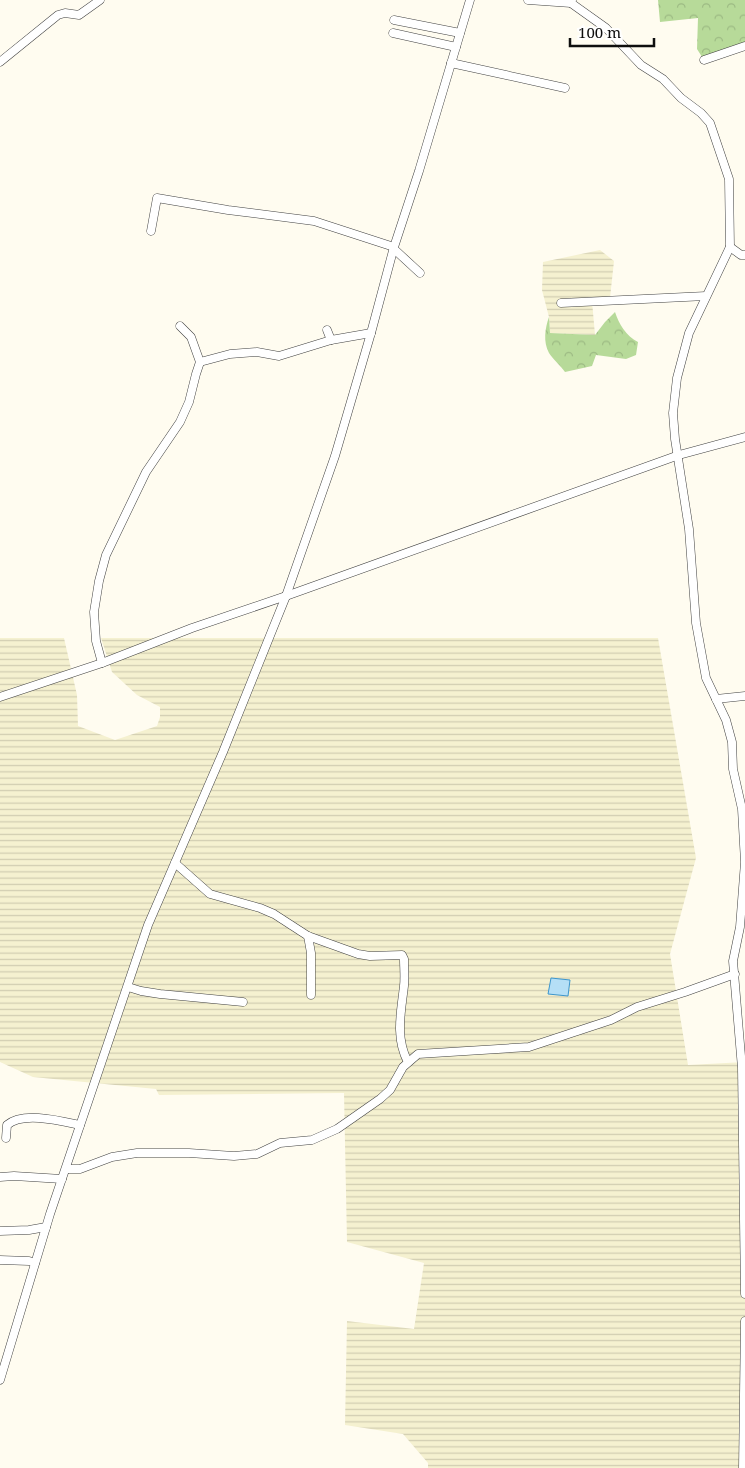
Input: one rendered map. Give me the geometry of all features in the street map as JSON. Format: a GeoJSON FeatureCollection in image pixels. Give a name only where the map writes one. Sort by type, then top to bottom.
{"type":"FeatureCollection","features":[{"type":"Feature","properties":{"kind":"street"},"geometry":{"type":"LineString","coordinates":[[0,62],[58,16],[65,13],[79,16],[100,0]]}},
{"type":"Feature","properties":{"kind":"street"},"geometry":{"type":"LineString","coordinates":[[0,1380],[46,1227],[148,925],[223,752],[286,596],[335,456],[394,248],[470,0]]}},
{"type":"Feature","properties":{"kind":"street"},"geometry":{"type":"LineString","coordinates":[[528,0],[572,1],[606,28],[641,65],[663,79],[681,98],[701,112],[710,123],[729,179],[730,247],[689,334],[677,378],[673,413],[675,439],[689,529],[696,623],[706,678],[726,720],[732,742],[733,769],[742,809],[745,862],[740,926],[733,960],[742,1068],[745,1294]]}},
{"type":"Feature","properties":{"kind":"street"},"geometry":{"type":"LineString","coordinates":[[394,20],[460,33]]}},
{"type":"Feature","properties":{"kind":"street"},"geometry":{"type":"LineString","coordinates":[[394,33],[456,47]]}},
{"type":"Feature","properties":{"kind":"street"},"geometry":{"type":"LineString","coordinates":[[704,60],[745,46]]}},
{"type":"Feature","properties":{"kind":"street"},"geometry":{"type":"LineString","coordinates":[[451,63],[566,88]]}},
{"type":"Feature","properties":{"kind":"street"},"geometry":{"type":"LineString","coordinates":[[150,231],[157,198],[228,210],[314,221],[394,248],[420,273]]}},
{"type":"Feature","properties":{"kind":"street"},"geometry":{"type":"LineString","coordinates":[[730,247],[741,255],[745,255]]}},
{"type":"Feature","properties":{"kind":"street"},"geometry":{"type":"LineString","coordinates":[[561,303],[706,296]]}},
{"type":"Feature","properties":{"kind":"street"},"geometry":{"type":"LineString","coordinates":[[102,662],[96,641],[94,612],[106,555],[146,472],[180,422],[189,402],[200,362],[191,337],[180,326]]}},
{"type":"Feature","properties":{"kind":"street"},"geometry":{"type":"LineString","coordinates":[[327,330],[331,340]]}},
{"type":"Feature","properties":{"kind":"street"},"geometry":{"type":"LineString","coordinates":[[200,362],[230,354],[257,352],[279,356],[331,340],[371,333]]}},
{"type":"Feature","properties":{"kind":"street"},"geometry":{"type":"LineString","coordinates":[[0,697],[679,455],[745,437]]}},
{"type":"Feature","properties":{"kind":"street"},"geometry":{"type":"LineString","coordinates":[[716,699],[745,696]]}},
{"type":"Feature","properties":{"kind":"street"},"geometry":{"type":"LineString","coordinates":[[175,863],[210,894],[260,908],[274,914],[308,936],[358,954],[402,956],[404,959],[405,984],[399,1016],[402,1051],[408,1062]]}},
{"type":"Feature","properties":{"kind":"street"},"geometry":{"type":"LineString","coordinates":[[308,936],[311,995]]}},
{"type":"Feature","properties":{"kind":"street"},"geometry":{"type":"LineString","coordinates":[[736,944],[745,948]]}},
{"type":"Feature","properties":{"kind":"street"},"geometry":{"type":"LineString","coordinates":[[66,1169],[80,1169],[112,1157],[137,1153],[249,1155],[257,1154],[280,1143],[312,1140],[337,1129],[380,1099],[390,1090],[403,1067],[418,1054],[529,1047],[610,1020],[637,1007],[735,974]]}},
{"type":"Feature","properties":{"kind":"street"},"geometry":{"type":"LineString","coordinates":[[128,987],[151,992],[243,1002]]}},
{"type":"Feature","properties":{"kind":"street"},"geometry":{"type":"LineString","coordinates":[[6,1138],[7,1125],[13,1120],[32,1118],[80,1125]]}},
{"type":"Feature","properties":{"kind":"street"},"geometry":{"type":"LineString","coordinates":[[0,1177],[62,1179]]}},
{"type":"Feature","properties":{"kind":"street"},"geometry":{"type":"LineString","coordinates":[[0,1231],[29,1230],[46,1227]]}},
{"type":"Feature","properties":{"kind":"street"},"geometry":{"type":"LineString","coordinates":[[0,1260],[35,1263]]}},
{"type":"Feature","properties":{"kind":"street"},"geometry":{"type":"LineString","coordinates":[[743,1468],[745,1321]]}},
{"type":"Feature","properties":{"kind":"shaded area"},"geometry":{"type":"Polygon","coordinates":[[[600,250],[614,261],[610,298],[592,301],[595,335],[550,333],[549,317],[542,290],[543,262],[600,250]]]}},
{"type":"Feature","properties":{"kind":"shaded area"},"geometry":{"type":"Polygon","coordinates":[[[0,638],[64,638],[77,695],[78,726],[115,740],[157,726],[160,717],[160,707],[137,695],[112,672],[101,638],[658,638],[696,858],[670,954],[688,1065],[745,1062],[745,1468],[428,1468],[428,1463],[403,1434],[345,1425],[347,1321],[414,1329],[424,1263],[347,1242],[344,1093],[159,1095],[156,1089],[33,1077],[0,1062],[0,638]]]}},
{"type":"Feature","properties":{"kind":"green space"},"geometry":{"type":"Polygon","coordinates":[[[658,0],[745,0],[745,46],[704,60],[697,49],[698,18],[660,22],[658,0]]]}},
{"type":"Feature","properties":{"kind":"green space"},"geometry":{"type":"Polygon","coordinates":[[[615,312],[624,329],[638,342],[636,355],[626,359],[596,355],[592,366],[565,372],[547,349],[545,335],[549,317],[550,333],[595,335],[615,312]]]}},
{"type":"Feature","properties":{"kind":"water"},"geometry":{"type":"Polygon","coordinates":[[[551,978],[570,980],[568,996],[548,994],[551,978]]]}}]}
